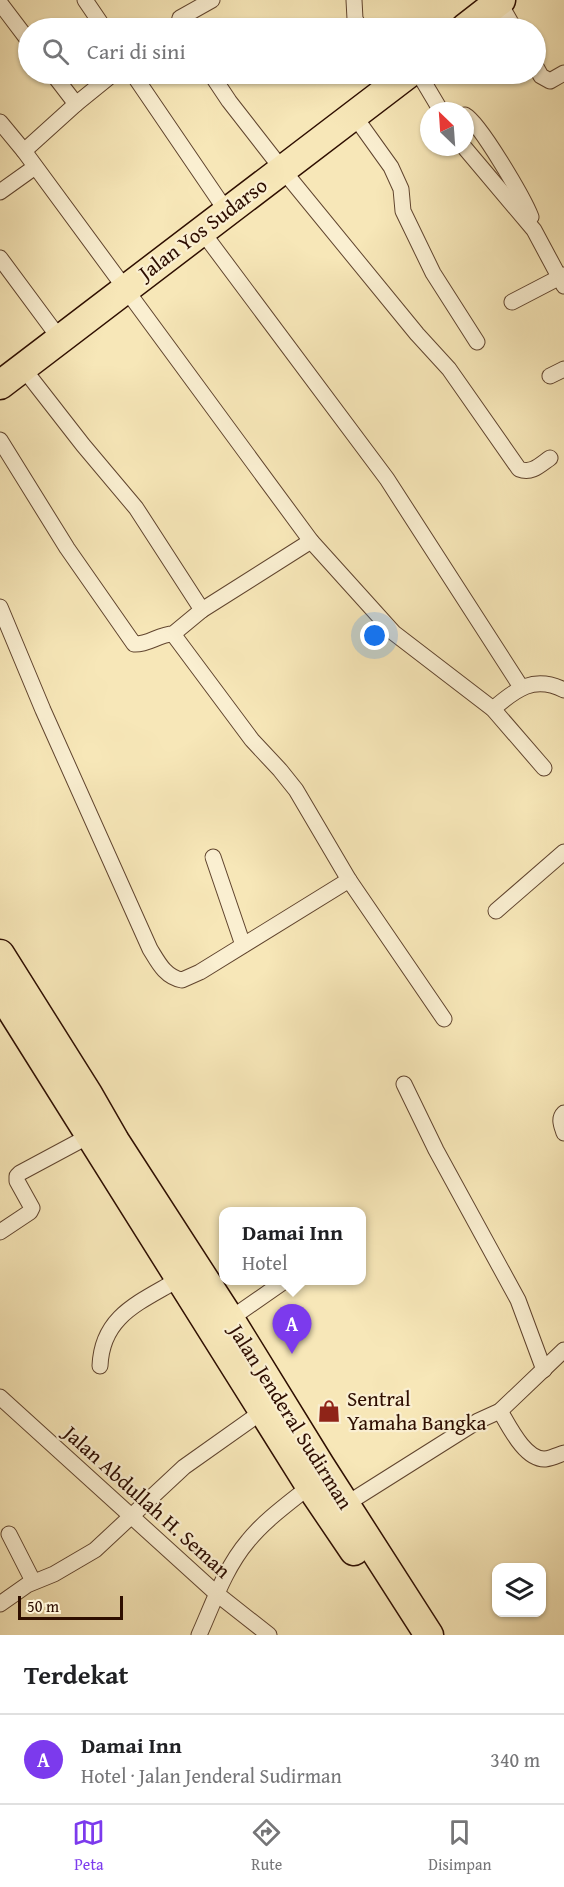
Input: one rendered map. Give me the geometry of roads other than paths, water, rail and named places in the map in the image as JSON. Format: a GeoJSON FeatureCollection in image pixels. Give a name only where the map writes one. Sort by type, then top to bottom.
{"type":"FeatureCollection","features":[{"type":"Feature","properties":{"kind":"highway","name":"Jalan Yos Sudarso"},"geometry":{"type":"LineString","coordinates":[[0,385],[392,84]]}},
{"type":"Feature","properties":{"kind":"highway","name":"Jalan Jenderal Sudirman"},"geometry":{"type":"LineString","coordinates":[[0,954],[54,1060],[89,1136],[179,1279],[310,1486],[338,1510],[429,1635]]}},
{"type":"Feature","properties":{"kind":"highway","name":"Jalan Jenderal Sudirman"},"geometry":{"type":"LineString","coordinates":[[0,992],[115,1141],[230,1318],[320,1465],[338,1510],[409,1635]]}},
{"type":"Feature","properties":{"kind":"street"},"geometry":{"type":"LineString","coordinates":[[85,0],[97,18]]}},
{"type":"Feature","properties":{"kind":"street"},"geometry":{"type":"LineString","coordinates":[[180,18],[212,0]]}},
{"type":"Feature","properties":{"kind":"street"},"geometry":{"type":"LineString","coordinates":[[354,0],[355,18]]}},
{"type":"Feature","properties":{"kind":"street"},"geometry":{"type":"LineString","coordinates":[[0,3],[18,27]]}},
{"type":"Feature","properties":{"kind":"street"},"geometry":{"type":"LineString","coordinates":[[484,9],[498,18]]}},
{"type":"Feature","properties":{"kind":"street"},"geometry":{"type":"LineString","coordinates":[[546,78],[550,81],[564,74]]}},
{"type":"Feature","properties":{"kind":"street"},"geometry":{"type":"LineString","coordinates":[[61,84],[76,104]]}},
{"type":"Feature","properties":{"kind":"street"},"geometry":{"type":"LineString","coordinates":[[24,151],[101,84]]}},
{"type":"Feature","properties":{"kind":"street"},"geometry":{"type":"LineString","coordinates":[[140,84],[227,212]]}},
{"type":"Feature","properties":{"kind":"street"},"geometry":{"type":"LineString","coordinates":[[217,84],[282,169],[417,334],[449,369],[519,469],[530,471],[550,458]]}},
{"type":"Feature","properties":{"kind":"street"},"geometry":{"type":"LineString","coordinates":[[412,84],[431,102]]}},
{"type":"Feature","properties":{"kind":"street"},"geometry":{"type":"LineString","coordinates":[[353,114],[391,167],[400,189],[403,211],[433,273],[477,342]]}},
{"type":"Feature","properties":{"kind":"street"},"geometry":{"type":"LineString","coordinates":[[0,122],[24,151],[311,541],[394,633],[493,709],[544,768]]}},
{"type":"Feature","properties":{"kind":"street"},"geometry":{"type":"LineString","coordinates":[[474,122],[528,207],[534,230]]}},
{"type":"Feature","properties":{"kind":"street"},"geometry":{"type":"LineString","coordinates":[[472,156],[534,230],[563,280],[512,302]]}},
{"type":"Feature","properties":{"kind":"street"},"geometry":{"type":"LineString","coordinates":[[0,192],[35,167]]}},
{"type":"Feature","properties":{"kind":"street"},"geometry":{"type":"LineString","coordinates":[[201,230],[387,479],[521,687]]}},
{"type":"Feature","properties":{"kind":"street"},"geometry":{"type":"LineString","coordinates":[[0,258],[60,339]]}},
{"type":"Feature","properties":{"kind":"street"},"geometry":{"type":"LineString","coordinates":[[23,368],[136,508],[202,610]]}},
{"type":"Feature","properties":{"kind":"street"},"geometry":{"type":"LineString","coordinates":[[550,376],[564,369]]}},
{"type":"Feature","properties":{"kind":"street"},"geometry":{"type":"LineString","coordinates":[[0,440],[67,548],[132,643],[137,645],[166,634],[173,634],[202,610],[311,541]]}},
{"type":"Feature","properties":{"kind":"street"},"geometry":{"type":"LineString","coordinates":[[0,607],[145,940],[164,970],[176,979],[187,979],[349,880]]}},
{"type":"Feature","properties":{"kind":"street"},"geometry":{"type":"LineString","coordinates":[[173,634],[252,740],[296,790],[349,880],[444,1019]]}},
{"type":"Feature","properties":{"kind":"street"},"geometry":{"type":"LineString","coordinates":[[493,709],[521,687],[545,684],[564,690]]}},
{"type":"Feature","properties":{"kind":"street"},"geometry":{"type":"LineString","coordinates":[[496,911],[564,852]]}},
{"type":"Feature","properties":{"kind":"street"},"geometry":{"type":"LineString","coordinates":[[213,857],[243,945]]}},
{"type":"Feature","properties":{"kind":"street"},"geometry":{"type":"LineString","coordinates":[[404,1084],[436,1150],[518,1300],[544,1370]]}},
{"type":"Feature","properties":{"kind":"street"},"geometry":{"type":"LineString","coordinates":[[564,1113],[561,1124],[564,1133]]}},
{"type":"Feature","properties":{"kind":"street"},"geometry":{"type":"LineString","coordinates":[[0,1232],[32,1210],[17,1176],[89,1136]]}},
{"type":"Feature","properties":{"kind":"street"},"geometry":{"type":"LineString","coordinates":[[100,1366],[101,1350],[106,1335],[117,1320],[134,1306],[179,1279]]}},
{"type":"Feature","properties":{"kind":"street"},"geometry":{"type":"LineString","coordinates":[[230,1318],[280,1285]]}},
{"type":"Feature","properties":{"kind":"street"},"geometry":{"type":"LineString","coordinates":[[338,1510],[478,1421],[500,1411],[564,1350]]}},
{"type":"Feature","properties":{"kind":"street","name":"Jalan Abdullah H. Seman"},"geometry":{"type":"LineString","coordinates":[[0,1397],[217,1594],[269,1635]]}},
{"type":"Feature","properties":{"kind":"street"},"geometry":{"type":"LineString","coordinates":[[0,1604],[33,1581],[54,1575],[95,1550],[184,1467],[263,1411]]}},
{"type":"Feature","properties":{"kind":"street"},"geometry":{"type":"LineString","coordinates":[[500,1411],[521,1444],[532,1456],[547,1459],[564,1452]]}},
{"type":"Feature","properties":{"kind":"street"},"geometry":{"type":"LineString","coordinates":[[199,1635],[232,1563],[247,1542],[264,1524],[310,1486]]}},
{"type":"Feature","properties":{"kind":"street"},"geometry":{"type":"LineString","coordinates":[[9,1534],[33,1581]]}},
{"type":"Feature","properties":{"kind":"place","name":"Damai Inn"},"geometry":{"type":"Point","coordinates":[292,1354]}},
{"type":"Feature","properties":{"kind":"place","name":"Sentral Yamaha Bangka"},"geometry":{"type":"Point","coordinates":[329,1411]}}]}
